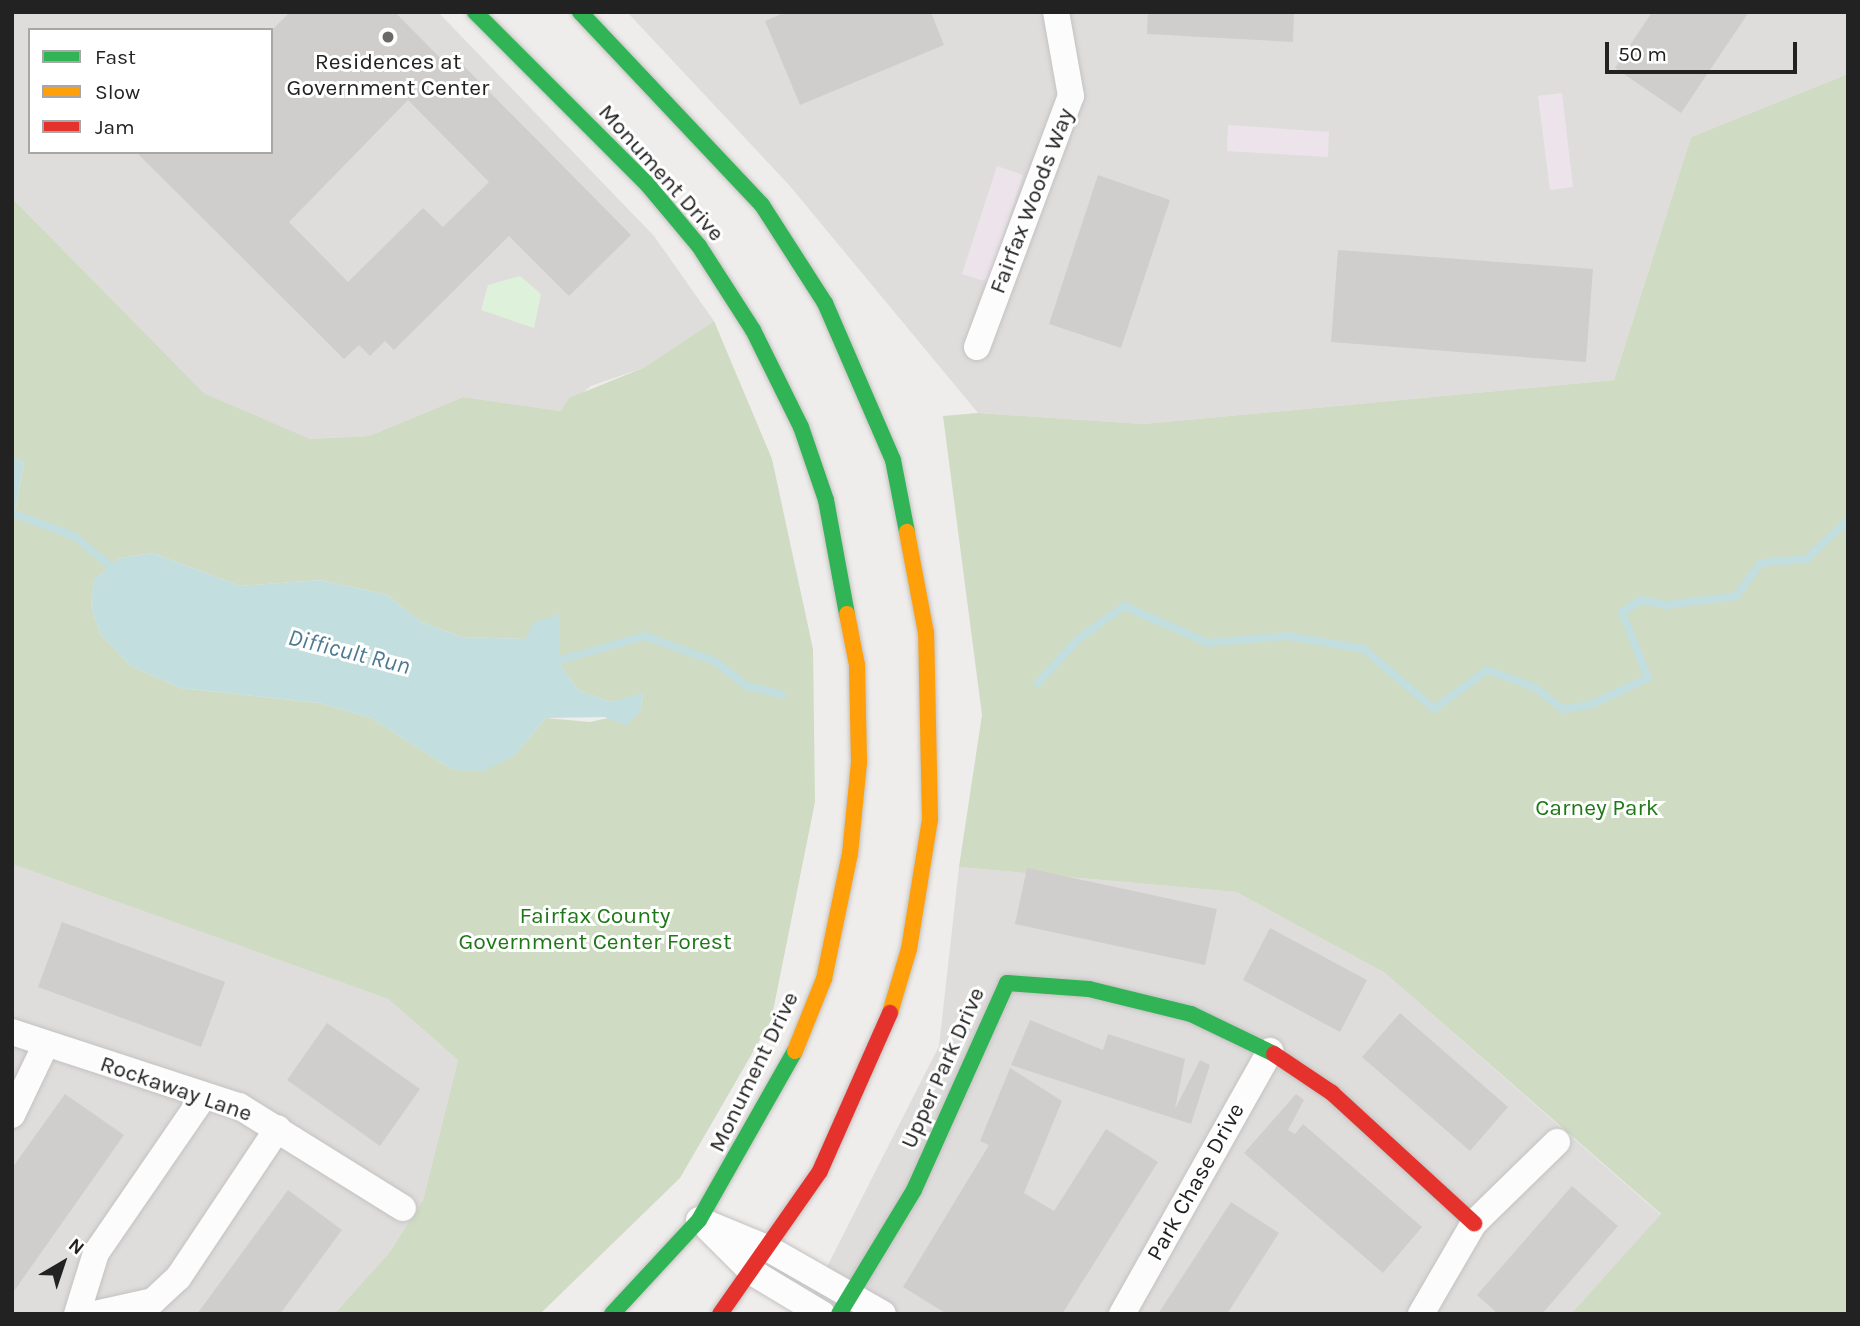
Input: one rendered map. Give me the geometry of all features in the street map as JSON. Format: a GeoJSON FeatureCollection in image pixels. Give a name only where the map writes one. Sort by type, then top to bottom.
{"type":"FeatureCollection","features":[{"type":"Feature","properties":{"kind":"main road","name":"Monument Drive"},"geometry":{"type":"LineString","coordinates":[[475,12],[647,184],[726,286],[801,427],[849,596],[859,762],[843,904],[804,1034],[741,1156],[699,1220],[612,1314]]}},
{"type":"Feature","properties":{"kind":"main road"},"geometry":{"type":"LineString","coordinates":[[580,12],[731,169],[811,279],[879,419],[919,582],[931,677],[932,778],[909,949],[845,1124],[769,1249],[720,1314]]}},
{"type":"Feature","properties":{"kind":"main road","name":"Upper Park Drive"},"geometry":{"type":"LineString","coordinates":[[845,1304],[914,1189],[1007,984],[1088,989],[1191,1014],[1270,1051],[1332,1093],[1474,1223]]}},
{"type":"Feature","properties":{"kind":"street","name":"Fairfax Woods Way"},"geometry":{"type":"LineString","coordinates":[[976,347],[1071,96],[1056,12]]}},
{"type":"Feature","properties":{"kind":"street","name":"Rockaway Lane"},"geometry":{"type":"LineString","coordinates":[[12,1031],[204,1096],[278,1128],[403,1208]]}},
{"type":"Feature","properties":{"kind":"street"},"geometry":{"type":"LineString","coordinates":[[12,1115],[46,1044]]}},
{"type":"Feature","properties":{"kind":"street","name":"Park Chase Drive"},"geometry":{"type":"LineString","coordinates":[[1122,1314],[1270,1051]]}},
{"type":"Feature","properties":{"kind":"street"},"geometry":{"type":"LineString","coordinates":[[77,1314],[96,1253],[204,1096]]}},
{"type":"Feature","properties":{"kind":"street"},"geometry":{"type":"LineString","coordinates":[[94,1314],[153,1301],[178,1278],[278,1128]]}},
{"type":"Feature","properties":{"kind":"street"},"geometry":{"type":"LineString","coordinates":[[1422,1314],[1474,1223],[1557,1142]]}},
{"type":"Feature","properties":{"kind":"street"},"geometry":{"type":"LineString","coordinates":[[699,1220],[769,1249],[845,1304],[883,1314]]}},
{"type":"Feature","properties":{"kind":"street"},"geometry":{"type":"LineString","coordinates":[[699,1220],[752,1272],[822,1314]]}},
{"type":"Feature","properties":{"kind":"shaded area","name":"Residences at Government Center"},"geometry":{"type":"Polygon","coordinates":[[[12,12],[438,12],[654,236],[714,321],[643,368],[591,386],[561,411],[463,397],[369,436],[310,439],[235,411],[205,394],[12,198],[12,12]]]}},
{"type":"Feature","properties":{"kind":"shaded area"},"geometry":{"type":"Polygon","coordinates":[[[627,12],[1848,12],[1848,74],[1691,137],[1614,380],[1143,424],[978,413],[789,185],[627,12]]]}},
{"type":"Feature","properties":{"kind":"shaded area"},"geometry":{"type":"Polygon","coordinates":[[[1562,93],[1573,187],[1550,190],[1538,96],[1562,93]]]}},
{"type":"Feature","properties":{"kind":"shaded area"},"geometry":{"type":"Polygon","coordinates":[[[1228,125],[1329,132],[1328,157],[1227,151],[1228,125]]]}},
{"type":"Feature","properties":{"kind":"shaded area"},"geometry":{"type":"Polygon","coordinates":[[[997,166],[1023,175],[988,282],[962,274],[997,166]]]}},
{"type":"Feature","properties":{"kind":"shaded area"},"geometry":{"type":"Polygon","coordinates":[[[12,864],[388,999],[458,1060],[423,1200],[389,1253],[334,1314],[12,1314],[12,864]]]}},
{"type":"Feature","properties":{"kind":"shaded area"},"geometry":{"type":"Polygon","coordinates":[[[959,867],[1236,892],[1385,973],[1661,1215],[1571,1314],[803,1314],[939,1046],[959,867]]]}},
{"type":"Feature","properties":{"kind":"green space","name":"Carney Park"},"geometry":{"type":"Polygon","coordinates":[[[1848,74],[1848,1314],[1571,1314],[1661,1214],[1385,973],[1236,892],[959,867],[982,715],[943,416],[978,413],[1143,424],[1614,380],[1691,137],[1848,74]]]}},
{"type":"Feature","properties":{"kind":"green space","name":"Fairfax County Government Center Forest"},"geometry":{"type":"Polygon","coordinates":[[[12,198],[205,394],[310,439],[369,436],[463,397],[561,411],[569,398],[643,368],[714,321],[772,459],[813,649],[815,802],[771,1021],[680,1178],[540,1314],[334,1314],[389,1253],[423,1200],[458,1060],[388,999],[12,864],[12,530],[24,462],[12,457],[12,198]],[[153,553],[120,558],[94,580],[91,606],[101,635],[131,666],[180,688],[320,703],[371,718],[453,770],[514,756],[546,718],[590,722],[640,711],[643,694],[610,702],[578,690],[559,663],[559,614],[525,639],[461,637],[420,621],[387,595],[320,580],[240,586],[153,553]]]}},
{"type":"Feature","properties":{"kind":"green space"},"geometry":{"type":"Polygon","coordinates":[[[520,276],[541,294],[534,328],[481,310],[488,285],[520,276]]]}},
{"type":"Feature","properties":{"kind":"water"},"geometry":{"type":"Polygon","coordinates":[[[12,457],[24,462],[12,530],[12,457]]]}},
{"type":"Feature","properties":{"kind":"water"},"geometry":{"type":"Polygon","coordinates":[[[153,553],[240,586],[320,580],[387,595],[420,621],[461,637],[525,639],[533,623],[559,614],[559,663],[578,690],[610,702],[643,693],[640,712],[626,726],[605,717],[546,718],[514,756],[483,771],[453,770],[371,718],[320,703],[180,688],[131,666],[101,635],[91,606],[94,580],[120,558],[153,553]]]}},
{"type":"Feature","properties":{"kind":"building"},"geometry":{"type":"Polygon","coordinates":[[[290,12],[395,12],[445,63],[453,55],[631,235],[569,296],[509,236],[394,350],[385,341],[370,356],[359,345],[344,359],[138,154],[273,154],[273,29],[290,12]],[[408,100],[289,222],[348,282],[423,208],[443,227],[489,182],[408,100]]]}},
{"type":"Feature","properties":{"kind":"building"},"geometry":{"type":"Polygon","coordinates":[[[786,12],[931,12],[944,45],[800,105],[765,21],[786,12]]]}},
{"type":"Feature","properties":{"kind":"building"},"geometry":{"type":"Polygon","coordinates":[[[1148,12],[1294,12],[1293,42],[1147,34],[1148,12]]]}},
{"type":"Feature","properties":{"kind":"building"},"geometry":{"type":"Polygon","coordinates":[[[1652,12],[1749,12],[1681,113],[1615,68],[1652,12]]]}},
{"type":"Feature","properties":{"kind":"building"},"geometry":{"type":"Polygon","coordinates":[[[1098,175],[1170,200],[1121,348],[1049,324],[1098,175]]]}},
{"type":"Feature","properties":{"kind":"building"},"geometry":{"type":"Polygon","coordinates":[[[1338,250],[1593,269],[1586,362],[1331,342],[1338,250]]]}},
{"type":"Feature","properties":{"kind":"building"},"geometry":{"type":"Polygon","coordinates":[[[1027,868],[1217,909],[1205,965],[1015,924],[1027,868]]]}},
{"type":"Feature","properties":{"kind":"building"},"geometry":{"type":"Polygon","coordinates":[[[62,922],[225,982],[201,1047],[38,987],[62,922]]]}},
{"type":"Feature","properties":{"kind":"building"},"geometry":{"type":"Polygon","coordinates":[[[1270,928],[1367,980],[1340,1032],[1243,980],[1270,928]]]}},
{"type":"Feature","properties":{"kind":"building"},"geometry":{"type":"Polygon","coordinates":[[[1400,1013],[1508,1107],[1470,1151],[1362,1057],[1400,1013]]]}},
{"type":"Feature","properties":{"kind":"building"},"geometry":{"type":"Polygon","coordinates":[[[1030,1020],[1103,1050],[1108,1034],[1185,1059],[1175,1109],[1200,1060],[1210,1065],[1191,1124],[1011,1065],[1030,1020]]]}},
{"type":"Feature","properties":{"kind":"building"},"geometry":{"type":"Polygon","coordinates":[[[327,1023],[420,1089],[380,1146],[287,1080],[327,1023]]]}},
{"type":"Feature","properties":{"kind":"building"},"geometry":{"type":"Polygon","coordinates":[[[1010,1068],[1062,1101],[1024,1193],[1054,1211],[1106,1129],[1158,1162],[1062,1314],[947,1314],[903,1287],[989,1145],[980,1141],[1010,1068]]]}},
{"type":"Feature","properties":{"kind":"building"},"geometry":{"type":"Polygon","coordinates":[[[65,1094],[124,1135],[12,1294],[12,1168],[65,1094]]]}},
{"type":"Feature","properties":{"kind":"building"},"geometry":{"type":"Polygon","coordinates":[[[1296,1094],[1304,1100],[1288,1130],[1295,1134],[1303,1124],[1422,1227],[1383,1273],[1244,1153],[1296,1094]]]}},
{"type":"Feature","properties":{"kind":"building"},"geometry":{"type":"Polygon","coordinates":[[[1572,1186],[1618,1226],[1542,1314],[1498,1314],[1477,1295],[1572,1186]]]}},
{"type":"Feature","properties":{"kind":"building"},"geometry":{"type":"Polygon","coordinates":[[[288,1190],[342,1230],[280,1314],[197,1314],[288,1190]]]}},
{"type":"Feature","properties":{"kind":"building"},"geometry":{"type":"Polygon","coordinates":[[[1231,1202],[1279,1233],[1227,1314],[1158,1314],[1231,1202]]]}},
{"type":"Feature","properties":{"kind":"waterway","name":"Difficult Run"},"geometry":{"type":"LineString","coordinates":[[12,513],[74,536],[118,572]]}},
{"type":"Feature","properties":{"kind":"waterway","name":"Difficult Run"},"geometry":{"type":"LineString","coordinates":[[1038,683],[1077,640],[1124,606],[1208,643],[1287,636],[1364,649],[1434,709],[1487,670],[1534,687],[1562,709],[1590,705],[1648,678],[1622,612],[1641,600],[1667,605],[1736,596],[1761,563],[1807,559],[1848,520]]}},
{"type":"Feature","properties":{"kind":"waterway","name":"Difficult Run"},"geometry":{"type":"LineString","coordinates":[[550,663],[645,636],[716,662],[747,686],[782,695]]}},
{"type":"Feature","properties":{"kind":"traffic: fast"},"geometry":{"type":"LineString","coordinates":[[475,12],[647,184],[699,246],[753,330],[801,427],[826,500],[847,614]]}},
{"type":"Feature","properties":{"kind":"traffic: fast"},"geometry":{"type":"LineString","coordinates":[[580,12],[762,205],[825,303],[893,460],[907,532]]}},
{"type":"Feature","properties":{"kind":"traffic: fast"},"geometry":{"type":"LineString","coordinates":[[839,1314],[914,1190],[1007,983],[1089,989],[1191,1014],[1274,1054]]}},
{"type":"Feature","properties":{"kind":"traffic: fast"},"geometry":{"type":"LineString","coordinates":[[612,1314],[699,1220],[795,1051]]}},
{"type":"Feature","properties":{"kind":"traffic: slow"},"geometry":{"type":"LineString","coordinates":[[890,1013],[909,949],[930,819],[926,633],[907,532]]}},
{"type":"Feature","properties":{"kind":"traffic: slow"},"geometry":{"type":"LineString","coordinates":[[795,1051],[824,979],[850,854],[859,762],[857,665],[847,614]]}},
{"type":"Feature","properties":{"kind":"traffic: jam"},"geometry":{"type":"LineString","coordinates":[[720,1314],[820,1171],[890,1013]]}},
{"type":"Feature","properties":{"kind":"traffic: jam"},"geometry":{"type":"LineString","coordinates":[[1274,1054],[1332,1093],[1474,1223]]}},
{"type":"Feature","properties":{"kind":"place","name":"Residences at Government Center"},"geometry":{"type":"Point","coordinates":[388,37]}}]}
